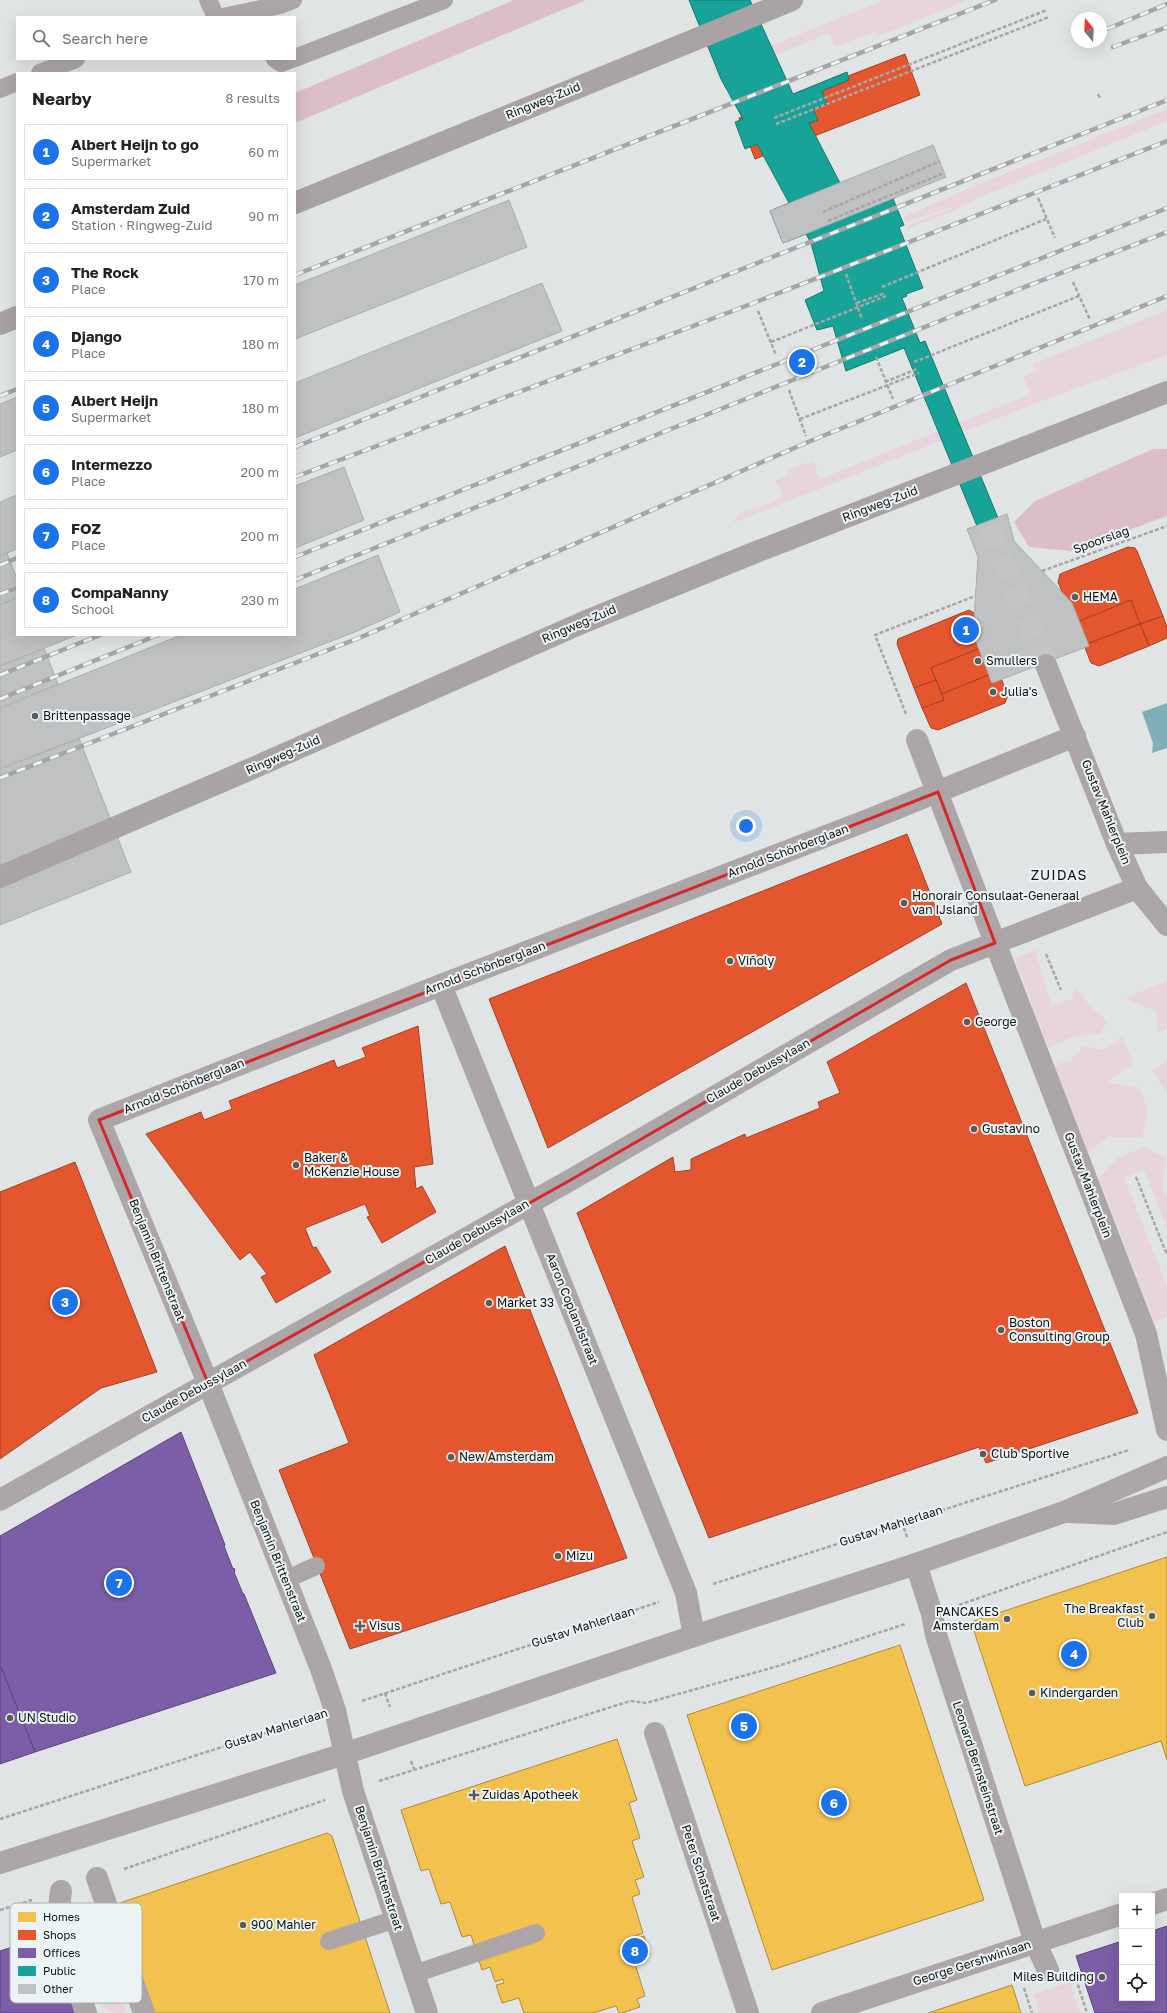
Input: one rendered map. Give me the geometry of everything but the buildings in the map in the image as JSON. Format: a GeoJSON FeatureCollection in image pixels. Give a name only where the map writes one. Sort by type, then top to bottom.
{"type":"FeatureCollection","features":[{"type":"Feature","properties":{"kind":"highway","name":"Ringweg-Zuid"},"geometry":{"type":"LineString","coordinates":[[296,203],[792,0]]}},
{"type":"Feature","properties":{"kind":"highway"},"geometry":{"type":"LineString","coordinates":[[0,324],[16,317]]}},
{"type":"Feature","properties":{"kind":"highway","name":"Ringweg-Zuid"},"geometry":{"type":"LineString","coordinates":[[0,877],[246,771],[584,622],[751,554],[1167,392]]}},
{"type":"Feature","properties":{"kind":"street","name":"Gustav Mahlerplein"},"geometry":{"type":"LineString","coordinates":[[1046,665],[1137,888],[1167,926]]}},
{"type":"Feature","properties":{"kind":"street"},"geometry":{"type":"LineString","coordinates":[[938,792],[1076,736]]}},
{"type":"Feature","properties":{"kind":"street","name":"Gustav Mahlerplein"},"geometry":{"type":"LineString","coordinates":[[917,740],[1146,1334],[1167,1430]]}},
{"type":"Feature","properties":{"kind":"street","name":"Arnold Schönberglaan"},"geometry":{"type":"LineString","coordinates":[[99,1120],[441,984],[938,792]]}},
{"type":"Feature","properties":{"kind":"street"},"geometry":{"type":"LineString","coordinates":[[1118,844],[1167,842]]}},
{"type":"Feature","properties":{"kind":"street"},"geometry":{"type":"LineString","coordinates":[[995,944],[1137,888]]}},
{"type":"Feature","properties":{"kind":"street","name":"Claude Debussylaan"},"geometry":{"type":"LineString","coordinates":[[0,1500],[530,1202],[951,960],[995,944]]}},
{"type":"Feature","properties":{"kind":"street","name":"Aaron Coplandstraat"},"geometry":{"type":"LineString","coordinates":[[441,984],[530,1202],[686,1593],[694,1636]]}},
{"type":"Feature","properties":{"kind":"street","name":"Benjamin Brittenstraat"},"geometry":{"type":"LineString","coordinates":[[99,1120],[208,1383],[321,1669],[335,1710],[353,1791],[427,2013]]}},
{"type":"Feature","properties":{"kind":"street"},"geometry":{"type":"LineString","coordinates":[[0,1864],[344,1754],[694,1636],[916,1564],[1064,1512],[1167,1467]]}},
{"type":"Feature","properties":{"kind":"street"},"geometry":{"type":"LineString","coordinates":[[1064,1512],[1114,1514],[1167,1497]]}},
{"type":"Feature","properties":{"kind":"street","name":"Leonard Bernsteinstraat"},"geometry":{"type":"LineString","coordinates":[[916,1564],[932,1614],[936,1636],[1034,1942],[1048,1970]]}},
{"type":"Feature","properties":{"kind":"street","name":"Peter Schatstraat"},"geometry":{"type":"LineString","coordinates":[[655,1733],[748,2013]]}},
{"type":"Feature","properties":{"kind":"street"},"geometry":{"type":"LineString","coordinates":[[97,1878],[106,1903]]}},
{"type":"Feature","properties":{"kind":"street"},"geometry":{"type":"LineString","coordinates":[[60,1903],[61,1891]]}},
{"type":"Feature","properties":{"kind":"street"},"geometry":{"type":"LineString","coordinates":[[1155,1903],[1167,1899]]}},
{"type":"Feature","properties":{"kind":"street","name":"George Gershwinlaan"},"geometry":{"type":"LineString","coordinates":[[822,2013],[1119,1915]]}},
{"type":"Feature","properties":{"kind":"street"},"geometry":{"type":"LineString","coordinates":[[83,2003],[86,2013]]}},
{"type":"Feature","properties":{"kind":"street"},"geometry":{"type":"LineString","coordinates":[[141,2003],[144,2013]]}},
{"type":"Feature","properties":{"kind":"lane"},"geometry":{"type":"LineString","coordinates":[[208,0],[216,16]]}},
{"type":"Feature","properties":{"kind":"lane"},"geometry":{"type":"LineString","coordinates":[[228,16],[280,5],[293,0]]}},
{"type":"Feature","properties":{"kind":"lane"},"geometry":{"type":"LineString","coordinates":[[296,58],[444,0]]}},
{"type":"Feature","properties":{"kind":"lane"},"geometry":{"type":"LineString","coordinates":[[43,72],[73,60]]}},
{"type":"Feature","properties":{"kind":"lane"},"geometry":{"type":"LineString","coordinates":[[276,60],[281,63],[289,60]]}},
{"type":"Feature","properties":{"kind":"lane"},"geometry":{"type":"LineString","coordinates":[[0,89],[16,82]]}},
{"type":"Feature","properties":{"kind":"lane"},"geometry":{"type":"LineString","coordinates":[[285,1580],[316,1566]]}},
{"type":"Feature","properties":{"kind":"lane"},"geometry":{"type":"LineString","coordinates":[[328,1941],[396,1919]]}},
{"type":"Feature","properties":{"kind":"lane"},"geometry":{"type":"LineString","coordinates":[[414,1974],[536,1933]]}},
{"type":"Feature","properties":{"kind":"path"},"geometry":{"type":"LineString","coordinates":[[774,118],[1047,10]]}},
{"type":"Feature","properties":{"kind":"path"},"geometry":{"type":"LineString","coordinates":[[776,124],[1049,17]]}},
{"type":"Feature","properties":{"kind":"path"},"geometry":{"type":"LineString","coordinates":[[1098,94],[1100,98]]}},
{"type":"Feature","properties":{"kind":"path"},"geometry":{"type":"LineString","coordinates":[[823,212],[940,161]]}},
{"type":"Feature","properties":{"kind":"path"},"geometry":{"type":"LineString","coordinates":[[828,221],[944,173]]}},
{"type":"Feature","properties":{"kind":"path"},"geometry":{"type":"LineString","coordinates":[[1038,198],[1054,238]]}},
{"type":"Feature","properties":{"kind":"path"},"geometry":{"type":"LineString","coordinates":[[882,287],[1046,219]]}},
{"type":"Feature","properties":{"kind":"path"},"geometry":{"type":"LineString","coordinates":[[846,274],[862,318]]}},
{"type":"Feature","properties":{"kind":"path"},"geometry":{"type":"LineString","coordinates":[[1073,282],[1090,320]]}},
{"type":"Feature","properties":{"kind":"path"},"geometry":{"type":"LineString","coordinates":[[857,304],[885,293]]}},
{"type":"Feature","properties":{"kind":"path"},"geometry":{"type":"LineString","coordinates":[[771,342],[886,296]]}},
{"type":"Feature","properties":{"kind":"path"},"geometry":{"type":"LineString","coordinates":[[914,362],[1079,296]]}},
{"type":"Feature","properties":{"kind":"path"},"geometry":{"type":"LineString","coordinates":[[758,311],[776,355]]}},
{"type":"Feature","properties":{"kind":"path"},"geometry":{"type":"LineString","coordinates":[[876,357],[893,399]]}},
{"type":"Feature","properties":{"kind":"path"},"geometry":{"type":"LineString","coordinates":[[886,382],[917,369]]}},
{"type":"Feature","properties":{"kind":"path"},"geometry":{"type":"LineString","coordinates":[[800,419],[919,373]]}},
{"type":"Feature","properties":{"kind":"path"},"geometry":{"type":"LineString","coordinates":[[789,390],[806,436]]}},
{"type":"Feature","properties":{"kind":"path","name":"Spoorslag"},"geometry":{"type":"LineString","coordinates":[[1042,571],[1167,526]]}},
{"type":"Feature","properties":{"kind":"path"},"geometry":{"type":"LineString","coordinates":[[917,740],[875,635],[975,596]]}},
{"type":"Feature","properties":{"kind":"path"},"geometry":{"type":"LineString","coordinates":[[1046,955],[1061,990]]}},
{"type":"Feature","properties":{"kind":"path"},"geometry":{"type":"LineString","coordinates":[[1136,1177],[1167,1255]]}},
{"type":"Feature","properties":{"kind":"path","name":"Gustav Mahlerlaan"},"geometry":{"type":"LineString","coordinates":[[0,1819],[335,1710],[686,1593],[1132,1449]]}},
{"type":"Feature","properties":{"kind":"path"},"geometry":{"type":"LineString","coordinates":[[97,1878],[353,1791],[630,1700],[646,1703],[775,1667],[1167,1532]]}},
{"type":"Feature","properties":{"kind":"path"},"geometry":{"type":"LineString","coordinates":[[22,1903],[61,1891]]}},
{"type":"Feature","properties":{"kind":"path"},"geometry":{"type":"LineString","coordinates":[[0,1910],[10,1907]]}},
{"type":"Feature","properties":{"kind":"highlighted area"},"geometry":{"type":"Polygon","coordinates":[[[938,792],[995,943],[951,960],[567,1182],[208,1383],[99,1120],[938,792]]]}},
{"type":"Feature","properties":{"kind":"shaded area"},"geometry":{"type":"Polygon","coordinates":[[[514,0],[586,0],[296,123],[296,93],[514,0]]]}},
{"type":"Feature","properties":{"kind":"shaded area"},"geometry":{"type":"Polygon","coordinates":[[[884,0],[967,0],[877,37],[875,32],[835,47],[829,33],[719,79],[714,69],[884,0]]]}},
{"type":"Feature","properties":{"kind":"shaded area"},"geometry":{"type":"Polygon","coordinates":[[[1167,109],[1167,121],[978,198],[955,210],[908,229],[907,226],[956,206],[906,222],[904,217],[972,187],[1167,109]]]}},
{"type":"Feature","properties":{"kind":"shaded area"},"geometry":{"type":"Polygon","coordinates":[[[1167,310],[1167,355],[1036,403],[733,523],[739,513],[769,504],[779,498],[783,494],[775,481],[787,476],[787,470],[813,461],[820,479],[1031,394],[1023,377],[1036,371],[1033,364],[1167,310]]]}},
{"type":"Feature","properties":{"kind":"shaded area"},"geometry":{"type":"Polygon","coordinates":[[[1153,449],[1167,449],[1167,516],[1071,551],[1029,547],[1014,522],[1035,501],[1153,449]]]}},
{"type":"Feature","properties":{"kind":"shaded area"},"geometry":{"type":"Polygon","coordinates":[[[1035,950],[1052,1006],[1072,999],[1075,986],[1089,1005],[1107,1021],[1101,1033],[1072,1037],[1048,1048],[1015,958],[1035,950]]]}},
{"type":"Feature","properties":{"kind":"shaded area"},"geometry":{"type":"Polygon","coordinates":[[[1167,981],[1167,1028],[1159,1033],[1157,1027],[1157,1012],[1125,998],[1167,981]]]}},
{"type":"Feature","properties":{"kind":"shaded area"},"geometry":{"type":"Polygon","coordinates":[[[1122,1037],[1133,1063],[1107,1083],[1139,1087],[1148,1110],[1142,1137],[1111,1138],[1111,1136],[1109,1136],[1088,1153],[1054,1065],[1073,1060],[1072,1059],[1083,1046],[1104,1050],[1122,1037]]]}},
{"type":"Feature","properties":{"kind":"shaded area"},"geometry":{"type":"Polygon","coordinates":[[[1167,1058],[1167,1094],[1152,1070],[1166,1061],[1167,1058]]]}},
{"type":"Feature","properties":{"kind":"shaded area"},"geometry":{"type":"Polygon","coordinates":[[[1144,1147],[1166,1158],[1162,1191],[1167,1195],[1167,1228],[1144,1170],[1124,1177],[1167,1286],[1167,1317],[1154,1322],[1099,1178],[1118,1158],[1144,1147]]]}},
{"type":"Feature","properties":{"kind":"shaded area"},"geometry":{"type":"Polygon","coordinates":[[[1070,1982],[1080,2013],[1040,2013],[1034,1994],[1070,1982]]]}},
{"type":"Feature","properties":{"kind":"shaded area"},"geometry":{"type":"Polygon","coordinates":[[[97,2003],[128,2003],[122,2013],[105,2009],[97,2003]]]}},
{"type":"Feature","properties":{"kind":"water"},"geometry":{"type":"Polygon","coordinates":[[[1167,703],[1167,748],[1152,753],[1153,743],[1142,712],[1167,703]]]}},
{"type":"Feature","properties":{"kind":"tunnel"},"geometry":{"type":"LineString","coordinates":[[989,526],[1046,665]]}},
{"type":"Feature","properties":{"kind":"railway"},"geometry":{"type":"LineString","coordinates":[[296,275],[995,0]]}},
{"type":"Feature","properties":{"kind":"railway"},"geometry":{"type":"LineString","coordinates":[[1107,29],[1167,4]]}},
{"type":"Feature","properties":{"kind":"railway"},"geometry":{"type":"LineString","coordinates":[[1113,47],[1167,27]]}},
{"type":"Feature","properties":{"kind":"railway"},"geometry":{"type":"LineString","coordinates":[[296,447],[1167,100]]}},
{"type":"Feature","properties":{"kind":"railway"},"geometry":{"type":"LineString","coordinates":[[296,477],[751,304],[1167,141]]}},
{"type":"Feature","properties":{"kind":"railway"},"geometry":{"type":"LineString","coordinates":[[296,557],[1167,208]]}},
{"type":"Feature","properties":{"kind":"railway"},"geometry":{"type":"LineString","coordinates":[[296,580],[1012,292],[1167,232]]}},
{"type":"Feature","properties":{"kind":"railway"},"geometry":{"type":"LineString","coordinates":[[0,778],[359,638],[808,442],[1167,296]]}},
{"type":"Feature","properties":{"kind":"railway"},"geometry":{"type":"LineString","coordinates":[[0,396],[16,389]]}},
{"type":"Feature","properties":{"kind":"railway"},"geometry":{"type":"LineString","coordinates":[[0,565],[16,558]]}},
{"type":"Feature","properties":{"kind":"railway"},"geometry":{"type":"LineString","coordinates":[[0,594],[16,588]]}},
{"type":"Feature","properties":{"kind":"railway"},"geometry":{"type":"LineString","coordinates":[[0,675],[98,636]]}},
{"type":"Feature","properties":{"kind":"railway"},"geometry":{"type":"LineString","coordinates":[[0,699],[156,636]]}},
{"type":"Feature","properties":{"kind":"place","name":"Amsterdam Zuid"},"geometry":{"type":"Point","coordinates":[802,362]}},
{"type":"Feature","properties":{"kind":"place","name":"HEMA"},"geometry":{"type":"Point","coordinates":[1075,597]}},
{"type":"Feature","properties":{"kind":"place","name":"Albert Heijn to go"},"geometry":{"type":"Point","coordinates":[966,630]}},
{"type":"Feature","properties":{"kind":"place","name":"Smullers"},"geometry":{"type":"Point","coordinates":[978,661]}},
{"type":"Feature","properties":{"kind":"place","name":"Julia's"},"geometry":{"type":"Point","coordinates":[993,692]}},
{"type":"Feature","properties":{"kind":"place","name":"Brittenpassage"},"geometry":{"type":"Point","coordinates":[35,716]}},
{"type":"Feature","properties":{"kind":"place","name":"Honorair Consulaat-Generaal van IJsland"},"geometry":{"type":"Point","coordinates":[904,903]}},
{"type":"Feature","properties":{"kind":"place","name":"Viñoly"},"geometry":{"type":"Point","coordinates":[730,961]}},
{"type":"Feature","properties":{"kind":"place","name":"George"},"geometry":{"type":"Point","coordinates":[967,1022]}},
{"type":"Feature","properties":{"kind":"place","name":"Gustavino"},"geometry":{"type":"Point","coordinates":[974,1129]}},
{"type":"Feature","properties":{"kind":"place","name":"Baker & McKenzie House"},"geometry":{"type":"Point","coordinates":[296,1165]}},
{"type":"Feature","properties":{"kind":"place","name":"The Rock"},"geometry":{"type":"Point","coordinates":[65,1302]}},
{"type":"Feature","properties":{"kind":"place","name":"Market 33"},"geometry":{"type":"Point","coordinates":[489,1303]}},
{"type":"Feature","properties":{"kind":"place","name":"Boston Consulting Group"},"geometry":{"type":"Point","coordinates":[1001,1330]}},
{"type":"Feature","properties":{"kind":"place","name":"Club Sportive"},"geometry":{"type":"Point","coordinates":[983,1454]}},
{"type":"Feature","properties":{"kind":"place","name":"New Amsterdam"},"geometry":{"type":"Point","coordinates":[451,1457]}},
{"type":"Feature","properties":{"kind":"place","name":"Mizu"},"geometry":{"type":"Point","coordinates":[558,1556]}},
{"type":"Feature","properties":{"kind":"place","name":"FOZ"},"geometry":{"type":"Point","coordinates":[119,1583]}},
{"type":"Feature","properties":{"kind":"place","name":"The Breakfast Club"},"geometry":{"type":"Point","coordinates":[1152,1616]}},
{"type":"Feature","properties":{"kind":"place","name":"PANCAKES Amsterdam"},"geometry":{"type":"Point","coordinates":[1007,1619]}},
{"type":"Feature","properties":{"kind":"place","name":"Visus"},"geometry":{"type":"Point","coordinates":[360,1626]}},
{"type":"Feature","properties":{"kind":"place","name":"Django"},"geometry":{"type":"Point","coordinates":[1074,1654]}},
{"type":"Feature","properties":{"kind":"place","name":"Kindergarden"},"geometry":{"type":"Point","coordinates":[1032,1693]}},
{"type":"Feature","properties":{"kind":"place","name":"UN Studio"},"geometry":{"type":"Point","coordinates":[10,1718]}},
{"type":"Feature","properties":{"kind":"place","name":"Albert Heijn"},"geometry":{"type":"Point","coordinates":[744,1726]}},
{"type":"Feature","properties":{"kind":"place","name":"Zuidas Apotheek"},"geometry":{"type":"Point","coordinates":[474,1795]}},
{"type":"Feature","properties":{"kind":"place","name":"Intermezzo"},"geometry":{"type":"Point","coordinates":[834,1803]}},
{"type":"Feature","properties":{"kind":"place","name":"900 Mahler"},"geometry":{"type":"Point","coordinates":[243,1925]}},
{"type":"Feature","properties":{"kind":"place","name":"CompaNanny"},"geometry":{"type":"Point","coordinates":[635,1951]}},
{"type":"Feature","properties":{"kind":"place","name":"Miles Building"},"geometry":{"type":"Point","coordinates":[1102,1977]}},
{"type":"Feature","properties":{"kind":"district","name":"ZUIDAS"},"geometry":{"type":"Point","coordinates":[1059,875]}}]}
